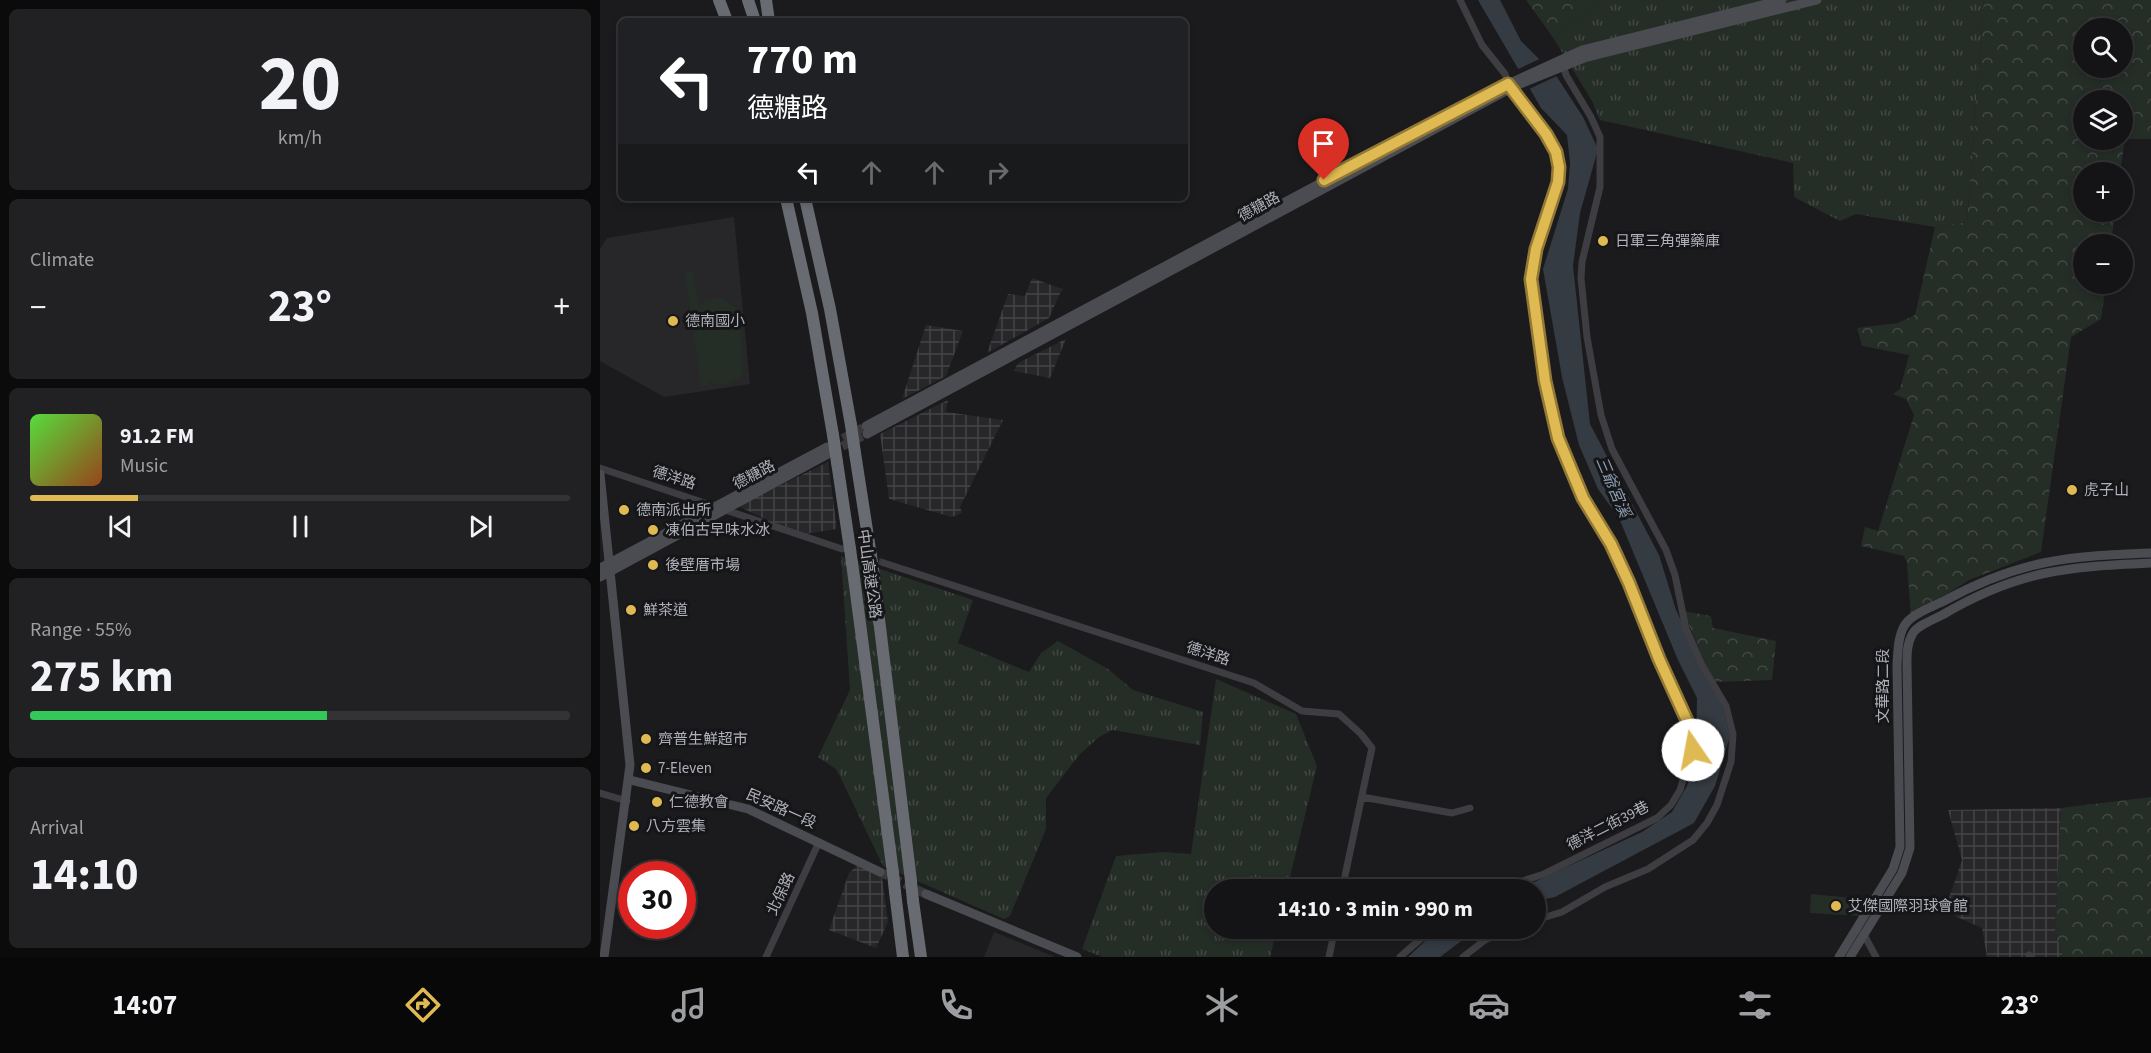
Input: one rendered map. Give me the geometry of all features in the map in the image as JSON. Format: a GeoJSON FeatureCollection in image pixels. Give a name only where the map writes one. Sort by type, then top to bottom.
{"type":"FeatureCollection","features":[{"type":"Feature","properties":{"kind":"highway"},"geometry":{"type":"LineString","coordinates":[[719,0],[726,18]]}},
{"type":"Feature","properties":{"kind":"highway"},"geometry":{"type":"LineString","coordinates":[[728,0],[734,18]]}},
{"type":"Feature","properties":{"kind":"highway"},"geometry":{"type":"LineString","coordinates":[[748,0],[754,18]]}},
{"type":"Feature","properties":{"kind":"highway"},"geometry":{"type":"LineString","coordinates":[[766,0],[769,18]]}},
{"type":"Feature","properties":{"kind":"highway"},"geometry":{"type":"LineString","coordinates":[[782,201],[791,217]]}},
{"type":"Feature","properties":{"kind":"highway","name":"中山高速公路"},"geometry":{"type":"LineString","coordinates":[[787,201],[812,313],[833,435],[831,454],[846,549],[852,563],[887,872],[895,892],[903,957]]}},
{"type":"Feature","properties":{"kind":"highway","name":"中山高速公路"},"geometry":{"type":"LineString","coordinates":[[806,201],[834,329],[871,556],[878,567],[913,901],[921,957]]}},
{"type":"Feature","properties":{"kind":"street","name":"德洋二街39巷"},"geometry":{"type":"LineString","coordinates":[[1460,0],[1482,45],[1505,74],[1556,152],[1559,167],[1558,182],[1536,249],[1531,279],[1545,381],[1558,438],[1583,498],[1611,544],[1629,583],[1694,742],[1680,790],[1662,814],[1544,874],[1529,879]]}},
{"type":"Feature","properties":{"kind":"street","name":"德糖路"},"geometry":{"type":"LineString","coordinates":[[866,430],[1511,85],[1582,50],[1782,0]]}},
{"type":"Feature","properties":{"kind":"street","name":"德糖路"},"geometry":{"type":"LineString","coordinates":[[1558,63],[1817,0]]}},
{"type":"Feature","properties":{"kind":"street"},"geometry":{"type":"LineString","coordinates":[[1546,917],[1562,912],[1607,886],[1648,869],[1693,840],[1707,823],[1717,804],[1731,762],[1733,734],[1726,706],[1702,665],[1686,629],[1675,575],[1666,550],[1612,449],[1601,415],[1587,337],[1581,278],[1582,262],[1600,187],[1600,137],[1591,117],[1558,63]]}},
{"type":"Feature","properties":{"kind":"street","name":"德糖路"},"geometry":{"type":"LineString","coordinates":[[600,577],[606,568],[718,507],[831,454]]}},
{"type":"Feature","properties":{"kind":"street","name":"德洋路"},"geometry":{"type":"LineString","coordinates":[[600,468],[846,549]]}},
{"type":"Feature","properties":{"kind":"street"},"geometry":{"type":"LineString","coordinates":[[600,474],[606,568],[626,714],[630,780],[604,957]]}},
{"type":"Feature","properties":{"kind":"street","name":"文華路二段"},"geometry":{"type":"LineString","coordinates":[[1850,957],[1893,868],[1900,847],[1897,664],[1898,642],[1908,621],[1972,585],[2027,565],[2073,556],[2151,553]]}},
{"type":"Feature","properties":{"kind":"street","name":"文華路二段"},"geometry":{"type":"LineString","coordinates":[[1839,957],[1861,931],[1902,873],[1910,849],[1907,664],[1908,645],[1914,631],[1975,596],[2029,575],[2073,567],[2151,563]]}},
{"type":"Feature","properties":{"kind":"street","name":"德洋路"},"geometry":{"type":"LineString","coordinates":[[878,567],[1254,683],[1302,711],[1339,714],[1361,734],[1372,748],[1344,879]]}},
{"type":"Feature","properties":{"kind":"street","name":"民安路一段"},"geometry":{"type":"LineString","coordinates":[[630,780],[748,809],[887,872]]}},
{"type":"Feature","properties":{"kind":"street"},"geometry":{"type":"LineString","coordinates":[[600,793],[627,801]]}},
{"type":"Feature","properties":{"kind":"street"},"geometry":{"type":"LineString","coordinates":[[1362,797],[1452,813],[1470,808]]}},
{"type":"Feature","properties":{"kind":"street","name":"北保路"},"geometry":{"type":"LineString","coordinates":[[766,957],[819,842]]}},
{"type":"Feature","properties":{"kind":"street"},"geometry":{"type":"LineString","coordinates":[[926,894],[1077,957]]}},
{"type":"Feature","properties":{"kind":"street"},"geometry":{"type":"LineString","coordinates":[[1861,931],[1876,957]]}},
{"type":"Feature","properties":{"kind":"street"},"geometry":{"type":"LineString","coordinates":[[1329,957],[1333,939]]}},
{"type":"Feature","properties":{"kind":"street"},"geometry":{"type":"LineString","coordinates":[[1400,957],[1420,939]]}},
{"type":"Feature","properties":{"kind":"street"},"geometry":{"type":"LineString","coordinates":[[1463,957],[1487,939]]}},
{"type":"Feature","properties":{"kind":"shaded area","name":"德南國小"},"geometry":{"type":"Polygon","coordinates":[[[734,217],[750,384],[664,397],[600,361],[600,249],[607,238],[734,217]]]}},
{"type":"Feature","properties":{"kind":"shaded area"},"geometry":{"type":"Polygon","coordinates":[[[1032,278],[1062,289],[1049,318],[987,353],[1008,294],[1025,296],[1032,278]]]}},
{"type":"Feature","properties":{"kind":"shaded area"},"geometry":{"type":"Polygon","coordinates":[[[926,325],[963,331],[946,376],[902,399],[926,325]]]}},
{"type":"Feature","properties":{"kind":"shaded area"},"geometry":{"type":"Polygon","coordinates":[[[1066,339],[1050,378],[1014,371],[1018,363],[1066,339]]]}},
{"type":"Feature","properties":{"kind":"shaded area"},"geometry":{"type":"Polygon","coordinates":[[[948,400],[946,412],[1003,420],[960,507],[962,513],[952,517],[889,499],[880,434],[948,400]]]}},
{"type":"Feature","properties":{"kind":"shaded area"},"geometry":{"type":"Polygon","coordinates":[[[828,462],[837,529],[798,535],[738,506],[828,462]]]}},
{"type":"Feature","properties":{"kind":"shaded area"},"geometry":{"type":"Polygon","coordinates":[[[2061,808],[2055,929],[2063,957],[1987,957],[1982,928],[1955,916],[1948,901],[1962,860],[1948,810],[2061,808]]]}},
{"type":"Feature","properties":{"kind":"shaded area"},"geometry":{"type":"Polygon","coordinates":[[[859,864],[882,877],[888,922],[876,948],[829,930],[849,873],[859,864]]]}},
{"type":"Feature","properties":{"kind":"shaded area"},"geometry":{"type":"Polygon","coordinates":[[[994,932],[1055,957],[984,957],[994,932]]]}},
{"type":"Feature","properties":{"kind":"green space"},"geometry":{"type":"Polygon","coordinates":[[[1526,0],[1599,0],[1554,39],[1526,0]]]}},
{"type":"Feature","properties":{"kind":"green space"},"geometry":{"type":"Polygon","coordinates":[[[1599,0],[1984,0],[1967,222],[1935,227],[1856,214],[1840,221],[1794,197],[1793,163],[1600,120],[1592,101],[1554,39],[1599,0]]]}},
{"type":"Feature","properties":{"kind":"green space"},"geometry":{"type":"Polygon","coordinates":[[[1984,0],[2151,0],[2151,139],[2133,139],[2133,90],[2073,90],[2073,150],[2123,150],[2122,162],[2073,162],[2073,222],[2114,222],[2112,234],[2073,234],[2073,294],[2105,294],[2101,319],[2071,337],[2041,552],[1969,580],[1911,617],[1907,563],[1904,556],[1861,546],[1865,527],[1878,531],[1914,415],[1906,399],[1893,394],[1900,389],[1909,355],[1862,346],[1857,328],[1898,323],[1915,315],[1935,227],[1967,222],[1984,0]]]}},
{"type":"Feature","properties":{"kind":"green space"},"geometry":{"type":"Polygon","coordinates":[[[693,271],[699,306],[706,300],[720,298],[738,309],[744,365],[741,376],[729,383],[716,384],[708,380],[708,385],[701,386],[685,272],[693,271]]]}},
{"type":"Feature","properties":{"kind":"green space"},"geometry":{"type":"Polygon","coordinates":[[[841,556],[973,600],[958,643],[1029,672],[1041,653],[1058,641],[1108,669],[1133,690],[1203,712],[1200,745],[1112,730],[1099,737],[1080,754],[1046,798],[1046,829],[1010,916],[1004,919],[883,866],[837,770],[818,757],[850,690],[841,556]]]}},
{"type":"Feature","properties":{"kind":"green space"},"geometry":{"type":"Polygon","coordinates":[[[1683,611],[1711,616],[1713,628],[1776,641],[1772,680],[1713,682],[1683,611]]]}},
{"type":"Feature","properties":{"kind":"green space"},"geometry":{"type":"Polygon","coordinates":[[[1216,679],[1296,714],[1317,766],[1289,879],[1204,879],[1204,939],[1274,939],[1270,957],[1103,957],[1082,949],[1116,856],[1162,852],[1191,854],[1216,679]]]}},
{"type":"Feature","properties":{"kind":"green space"},"geometry":{"type":"Polygon","coordinates":[[[2151,797],[2151,957],[2063,957],[2055,929],[2061,808],[2151,797]]]}},
{"type":"Feature","properties":{"kind":"green space","name":"艾傑國際羽球會館"},"geometry":{"type":"Polygon","coordinates":[[[1811,894],[1863,899],[1862,916],[1810,913],[1811,894]]]}},
{"type":"Feature","properties":{"kind":"water","name":"三爺宮溪"},"geometry":{"type":"Polygon","coordinates":[[[1478,0],[1500,0],[1521,41],[1557,77],[1583,117],[1598,149],[1580,213],[1573,266],[1590,424],[1659,555],[1676,610],[1723,708],[1730,736],[1715,786],[1694,823],[1555,897],[1546,899],[1546,879],[1541,879],[1642,832],[1672,812],[1687,786],[1696,756],[1697,698],[1678,660],[1619,518],[1598,489],[1579,445],[1562,377],[1543,269],[1568,189],[1570,163],[1567,135],[1541,108],[1478,0]]]}},
{"type":"Feature","properties":{"kind":"water"},"geometry":{"type":"Polygon","coordinates":[[[1427,939],[1464,939],[1440,957],[1408,957],[1427,939]]]}},
{"type":"Feature","properties":{"kind":"pier"},"geometry":{"type":"Polygon","coordinates":[[[1542,58],[1559,75],[1527,90],[1516,70],[1542,58]]]}},
{"type":"Feature","properties":{"kind":"tunnel"},"geometry":{"type":"LineString","coordinates":[[831,445],[866,426]]}},
{"type":"Feature","properties":{"kind":"tunnel"},"geometry":{"type":"LineString","coordinates":[[830,452],[867,434]]}},
{"type":"Feature","properties":{"kind":"tunnel"},"geometry":{"type":"LineString","coordinates":[[849,551],[884,563]]}},
{"type":"Feature","properties":{"kind":"tunnel"},"geometry":{"type":"LineString","coordinates":[[880,872],[926,894]]}},
{"type":"Feature","properties":{"kind":"place","name":"日軍三角彈藥庫"},"geometry":{"type":"Point","coordinates":[1603,241]}},
{"type":"Feature","properties":{"kind":"place","name":"德南國小"},"geometry":{"type":"Point","coordinates":[673,321]}},
{"type":"Feature","properties":{"kind":"place","name":"虎子山"},"geometry":{"type":"Point","coordinates":[2072,490]}},
{"type":"Feature","properties":{"kind":"place","name":"德南派出所"},"geometry":{"type":"Point","coordinates":[624,510]}},
{"type":"Feature","properties":{"kind":"place","name":"凍伯古早味水冰"},"geometry":{"type":"Point","coordinates":[653,530]}},
{"type":"Feature","properties":{"kind":"place","name":"後壁厝市場"},"geometry":{"type":"Point","coordinates":[653,565]}},
{"type":"Feature","properties":{"kind":"place","name":"鮮茶道"},"geometry":{"type":"Point","coordinates":[631,610]}},
{"type":"Feature","properties":{"kind":"place","name":"齊普生鮮超市"},"geometry":{"type":"Point","coordinates":[646,739]}},
{"type":"Feature","properties":{"kind":"place","name":"7-Eleven"},"geometry":{"type":"Point","coordinates":[646,768]}},
{"type":"Feature","properties":{"kind":"place","name":"仁德教會"},"geometry":{"type":"Point","coordinates":[657,802]}},
{"type":"Feature","properties":{"kind":"place","name":"八方雲集"},"geometry":{"type":"Point","coordinates":[634,826]}},
{"type":"Feature","properties":{"kind":"place","name":"艾傑國際羽球會館"},"geometry":{"type":"Point","coordinates":[1836,906]}},
{"type":"Feature","properties":{"kind":"route"},"geometry":{"type":"LineString","coordinates":[[1324,180],[1508,84],[1546,134],[1556,152],[1559,167],[1558,182],[1532,263],[1531,279],[1532,299],[1549,401],[1568,467],[1595,520],[1611,544],[1629,583],[1659,659],[1689,725],[1694,742],[1693,750]]}}]}
